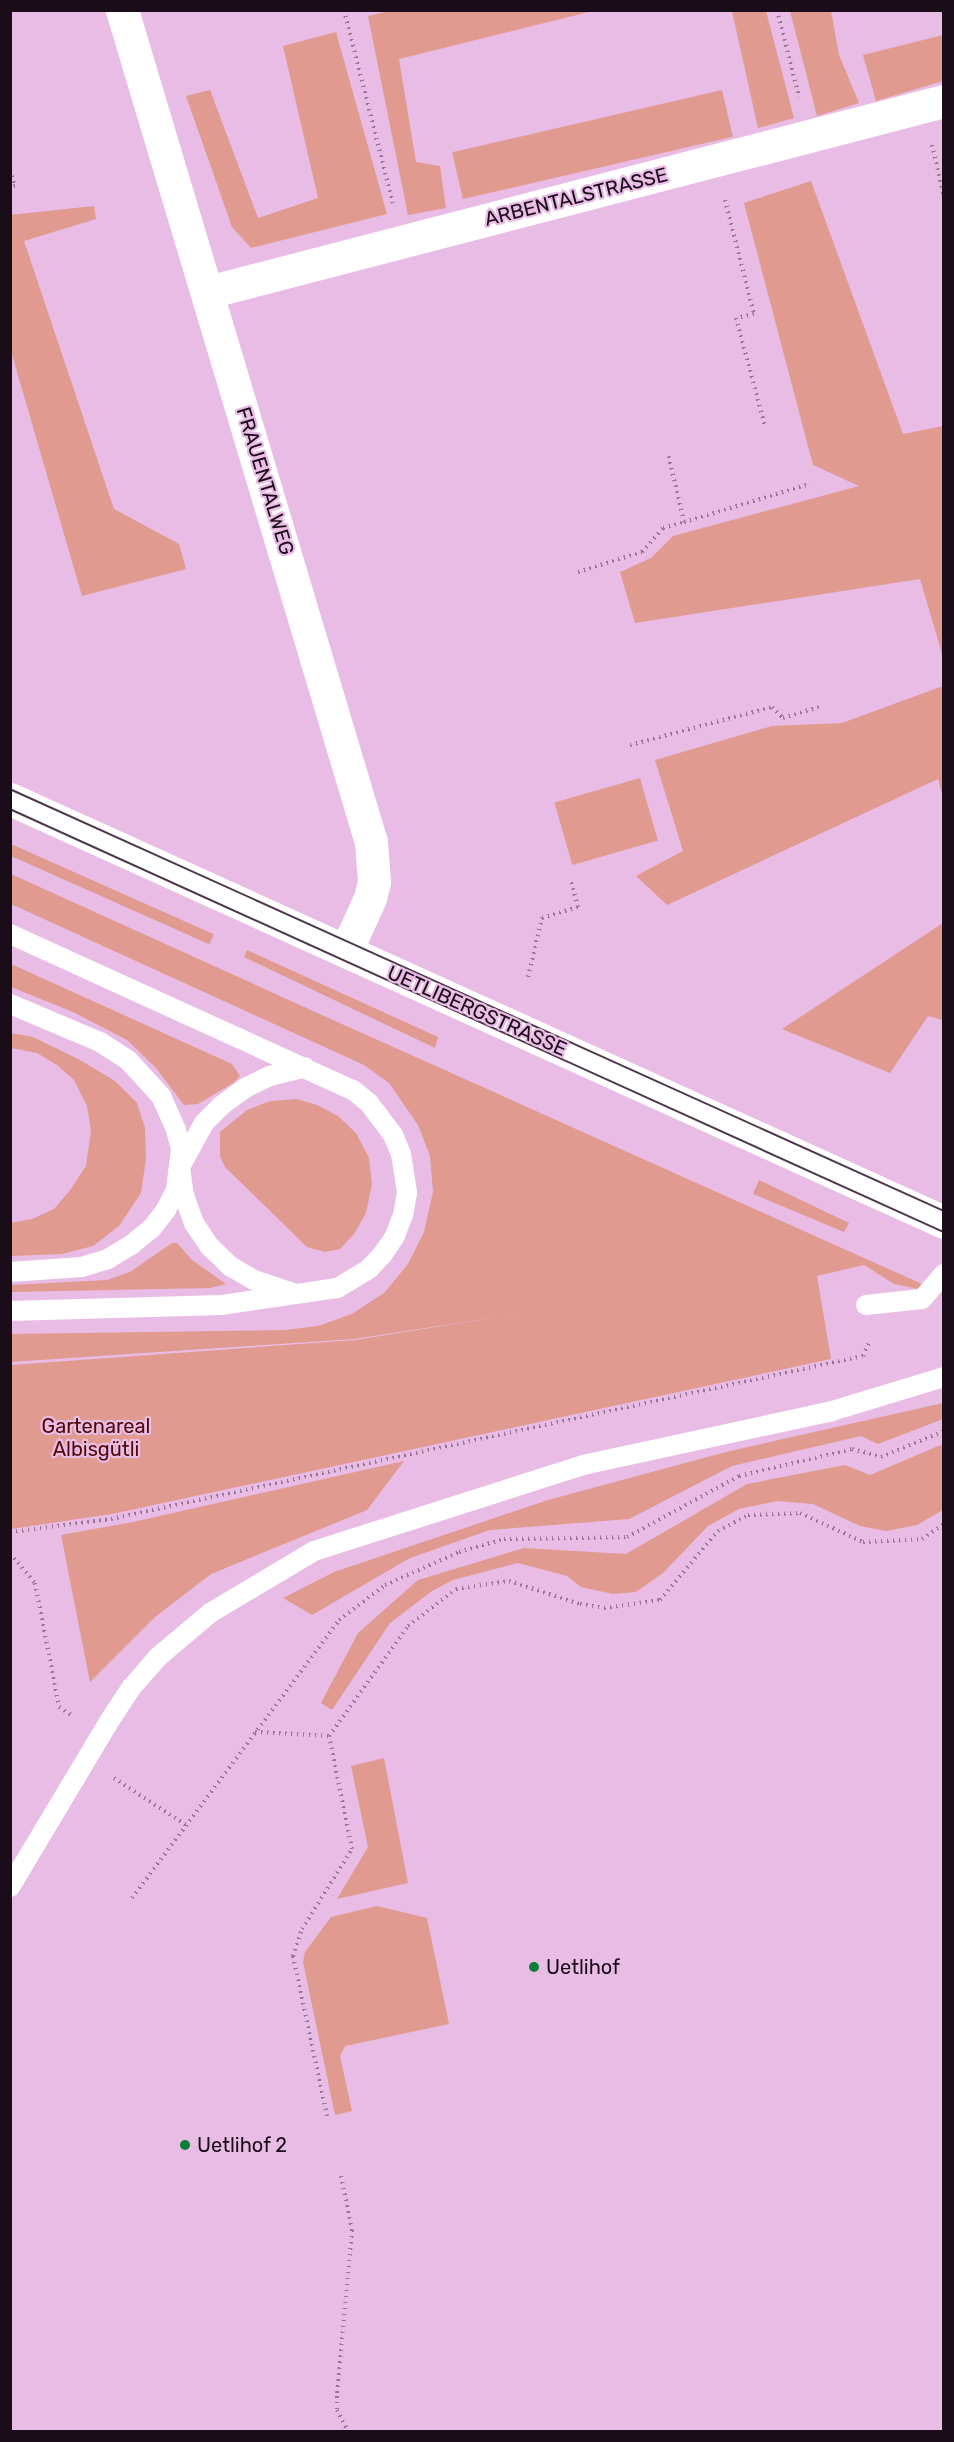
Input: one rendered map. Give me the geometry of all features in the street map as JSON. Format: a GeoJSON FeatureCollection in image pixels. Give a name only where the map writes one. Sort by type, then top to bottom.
{"type":"FeatureCollection","features":[{"type":"Feature","properties":{"kind":"street","name":"FRAUENTALWEG"},"geometry":{"type":"LineString","coordinates":[[122,10],[372,842],[374,882],[370,898],[346,951]]}},
{"type":"Feature","properties":{"kind":"street","name":"ARBENTALSTRASSE"},"geometry":{"type":"LineString","coordinates":[[208,292],[944,101]]}},
{"type":"Feature","properties":{"kind":"street","name":"UETLIBERGSTRASSE"},"geometry":{"type":"LineString","coordinates":[[10,799],[944,1222]]}},
{"type":"Feature","properties":{"kind":"lane"},"geometry":{"type":"LineString","coordinates":[[10,934],[353,1090],[382,1118],[401,1154],[407,1193],[403,1215],[395,1236],[369,1269],[337,1288],[222,1305],[10,1311]]}},
{"type":"Feature","properties":{"kind":"lane"},"geometry":{"type":"LineString","coordinates":[[10,1004],[100,1042],[129,1060],[153,1087],[165,1105],[181,1149],[176,1190],[166,1210],[152,1228],[131,1245],[108,1258],[81,1267],[53,1271],[10,1272]]}},
{"type":"Feature","properties":{"kind":"lane"},"geometry":{"type":"LineString","coordinates":[[300,1295],[254,1280],[230,1266],[210,1247],[194,1223],[184,1196],[180,1167],[204,1123],[222,1105],[245,1088],[270,1076],[305,1067]]}},
{"type":"Feature","properties":{"kind":"lane"},"geometry":{"type":"LineString","coordinates":[[875,1304],[922,1299],[944,1274]]}},
{"type":"Feature","properties":{"kind":"lane"},"geometry":{"type":"LineString","coordinates":[[10,1887],[131,1688],[167,1649],[210,1613],[314,1551],[583,1465],[832,1411],[944,1377]]}},
{"type":"Feature","properties":{"kind":"path"},"geometry":{"type":"LineString","coordinates":[[344,10],[394,210]]}},
{"type":"Feature","properties":{"kind":"path"},"geometry":{"type":"LineString","coordinates":[[777,10],[798,95]]}},
{"type":"Feature","properties":{"kind":"path"},"geometry":{"type":"LineString","coordinates":[[933,152],[944,197]]}},
{"type":"Feature","properties":{"kind":"path"},"geometry":{"type":"LineString","coordinates":[[10,170],[15,186],[10,187]]}},
{"type":"Feature","properties":{"kind":"path"},"geometry":{"type":"LineString","coordinates":[[722,188],[754,314],[736,318],[765,426]]}},
{"type":"Feature","properties":{"kind":"path"},"geometry":{"type":"LineString","coordinates":[[668,453],[684,522]]}},
{"type":"Feature","properties":{"kind":"path"},"geometry":{"type":"LineString","coordinates":[[578,572],[642,552],[663,528],[810,484]]}},
{"type":"Feature","properties":{"kind":"path"},"geometry":{"type":"LineString","coordinates":[[630,745],[772,707],[783,718],[820,707]]}},
{"type":"Feature","properties":{"kind":"path"},"geometry":{"type":"LineString","coordinates":[[528,977],[542,918],[578,907],[571,881]]}},
{"type":"Feature","properties":{"kind":"path"},"geometry":{"type":"LineString","coordinates":[[10,1532],[111,1520],[863,1356],[875,1304]]}},
{"type":"Feature","properties":{"kind":"path"},"geometry":{"type":"LineString","coordinates":[[132,1898],[339,1620],[385,1585],[459,1552],[504,1539],[627,1537],[739,1476],[852,1449],[881,1457],[944,1431]]}},
{"type":"Feature","properties":{"kind":"path"},"geometry":{"type":"LineString","coordinates":[[327,2116],[293,1956],[302,1929],[352,1849],[329,1736],[408,1626],[456,1589],[508,1581],[580,1604],[615,1606],[660,1600],[718,1532],[748,1515],[800,1513],[863,1542],[922,1539],[944,1524]]}},
{"type":"Feature","properties":{"kind":"path"},"geometry":{"type":"LineString","coordinates":[[10,1559],[14,1558],[35,1583],[59,1707],[78,1720],[87,1760],[186,1825]]}},
{"type":"Feature","properties":{"kind":"path"},"geometry":{"type":"LineString","coordinates":[[254,1732],[329,1736]]}},
{"type":"Feature","properties":{"kind":"path"},"geometry":{"type":"LineString","coordinates":[[341,2176],[352,2230],[337,2410],[348,2432]]}},
{"type":"Feature","properties":{"kind":"green space"},"geometry":{"type":"Polygon","coordinates":[[[389,11],[593,11],[399,59],[416,162],[440,166],[446,208],[408,215],[368,16],[389,11]]]}},
{"type":"Feature","properties":{"kind":"green space"},"geometry":{"type":"Polygon","coordinates":[[[732,11],[766,11],[794,118],[758,128],[732,11]]]}},
{"type":"Feature","properties":{"kind":"green space"},"geometry":{"type":"Polygon","coordinates":[[[790,11],[831,11],[839,55],[859,103],[817,116],[790,11]]]}},
{"type":"Feature","properties":{"kind":"green space"},"geometry":{"type":"Polygon","coordinates":[[[336,32],[387,214],[251,248],[232,227],[186,96],[210,90],[258,218],[318,198],[283,46],[336,32]]]}},
{"type":"Feature","properties":{"kind":"green space"},"geometry":{"type":"Polygon","coordinates":[[[943,35],[943,81],[876,101],[863,55],[943,35]]]}},
{"type":"Feature","properties":{"kind":"green space"},"geometry":{"type":"Polygon","coordinates":[[[722,90],[733,137],[463,199],[452,152],[722,90]]]}},
{"type":"Feature","properties":{"kind":"green space"},"geometry":{"type":"Polygon","coordinates":[[[811,181],[903,434],[943,426],[943,657],[920,579],[635,623],[620,572],[651,558],[673,536],[859,486],[813,465],[744,203],[811,181]]]}},
{"type":"Feature","properties":{"kind":"green space"},"geometry":{"type":"Polygon","coordinates":[[[94,206],[96,219],[24,241],[114,509],[179,544],[186,569],[82,596],[11,351],[10,215],[94,206]]]}},
{"type":"Feature","properties":{"kind":"green space"},"geometry":{"type":"Polygon","coordinates":[[[943,686],[943,797],[938,779],[667,905],[636,876],[683,851],[655,760],[772,726],[842,723],[943,686]]]}},
{"type":"Feature","properties":{"kind":"green space"},"geometry":{"type":"Polygon","coordinates":[[[640,778],[658,840],[572,865],[554,803],[640,778]]]}},
{"type":"Feature","properties":{"kind":"green space"},"geometry":{"type":"Polygon","coordinates":[[[11,844],[214,934],[209,944],[10,856],[11,844]]]}},
{"type":"Feature","properties":{"kind":"green space","name":"Gartenareal Albisgütli"},"geometry":{"type":"Polygon","coordinates":[[[11,874],[922,1284],[918,1289],[894,1284],[864,1265],[817,1276],[831,1359],[112,1514],[11,1529],[11,1365],[355,1340],[523,1313],[354,1339],[11,1362],[11,1334],[285,1330],[318,1326],[352,1314],[384,1293],[408,1264],[424,1232],[433,1192],[430,1156],[418,1125],[389,1083],[364,1065],[11,904],[11,874]]]}},
{"type":"Feature","properties":{"kind":"green space"},"geometry":{"type":"Polygon","coordinates":[[[943,923],[943,1020],[928,1016],[890,1073],[782,1029],[943,923]]]}},
{"type":"Feature","properties":{"kind":"green space"},"geometry":{"type":"Polygon","coordinates":[[[247,950],[438,1037],[435,1048],[244,957],[247,950]]]}},
{"type":"Feature","properties":{"kind":"green space"},"geometry":{"type":"Polygon","coordinates":[[[11,964],[232,1064],[240,1076],[233,1083],[198,1104],[184,1105],[156,1068],[127,1040],[73,1012],[11,987],[11,964]]]}},
{"type":"Feature","properties":{"kind":"green space"},"geometry":{"type":"Polygon","coordinates":[[[11,1033],[33,1037],[80,1060],[115,1081],[137,1103],[145,1128],[146,1159],[141,1193],[119,1226],[93,1246],[62,1254],[11,1256],[11,1223],[32,1219],[54,1209],[86,1166],[91,1131],[87,1106],[74,1080],[57,1065],[37,1053],[11,1048],[11,1033]]]}},
{"type":"Feature","properties":{"kind":"green space"},"geometry":{"type":"Polygon","coordinates":[[[297,1099],[317,1105],[338,1116],[356,1133],[369,1158],[372,1184],[366,1213],[354,1234],[340,1249],[325,1252],[307,1247],[225,1167],[220,1156],[220,1132],[247,1110],[270,1101],[297,1099]]]}},
{"type":"Feature","properties":{"kind":"green space"},"geometry":{"type":"Polygon","coordinates":[[[759,1180],[849,1223],[844,1232],[753,1194],[759,1180]]]}},
{"type":"Feature","properties":{"kind":"green space"},"geometry":{"type":"Polygon","coordinates":[[[172,1243],[177,1243],[192,1260],[226,1284],[210,1288],[11,1292],[11,1285],[107,1280],[130,1272],[172,1243]]]}},
{"type":"Feature","properties":{"kind":"green space"},"geometry":{"type":"Polygon","coordinates":[[[943,1403],[943,1419],[878,1444],[861,1436],[732,1466],[629,1519],[490,1530],[410,1558],[312,1615],[283,1598],[334,1572],[548,1500],[726,1452],[943,1403]]]}},
{"type":"Feature","properties":{"kind":"green space"},"geometry":{"type":"Polygon","coordinates":[[[943,1444],[943,1510],[917,1525],[886,1531],[860,1526],[813,1504],[777,1501],[739,1509],[708,1526],[663,1573],[636,1592],[613,1594],[581,1587],[567,1576],[518,1563],[453,1580],[432,1591],[390,1623],[332,1710],[321,1703],[358,1633],[418,1580],[524,1548],[626,1554],[747,1484],[845,1465],[870,1475],[943,1444]]]}},
{"type":"Feature","properties":{"kind":"green space"},"geometry":{"type":"Polygon","coordinates":[[[404,1461],[367,1510],[211,1574],[155,1617],[90,1682],[61,1535],[133,1522],[404,1461]]]}},
{"type":"Feature","properties":{"kind":"green space"},"geometry":{"type":"Polygon","coordinates":[[[384,1758],[408,1883],[337,1899],[368,1847],[351,1766],[384,1758]]]}},
{"type":"Feature","properties":{"kind":"green space"},"geometry":{"type":"Polygon","coordinates":[[[377,1906],[427,1918],[449,2024],[345,2046],[340,2056],[352,2111],[335,2115],[303,1962],[305,1952],[331,1917],[377,1906]]]}},
{"type":"Feature","properties":{"kind":"tram line"},"geometry":{"type":"LineString","coordinates":[[10,789],[944,1211]]}},
{"type":"Feature","properties":{"kind":"tram line"},"geometry":{"type":"LineString","coordinates":[[10,809],[944,1232]]}},
{"type":"Feature","properties":{"kind":"place","name":"Uetlihof"},"geometry":{"type":"Point","coordinates":[534,1967]}},
{"type":"Feature","properties":{"kind":"place","name":"Uetlihof 2"},"geometry":{"type":"Point","coordinates":[185,2145]}}]}
